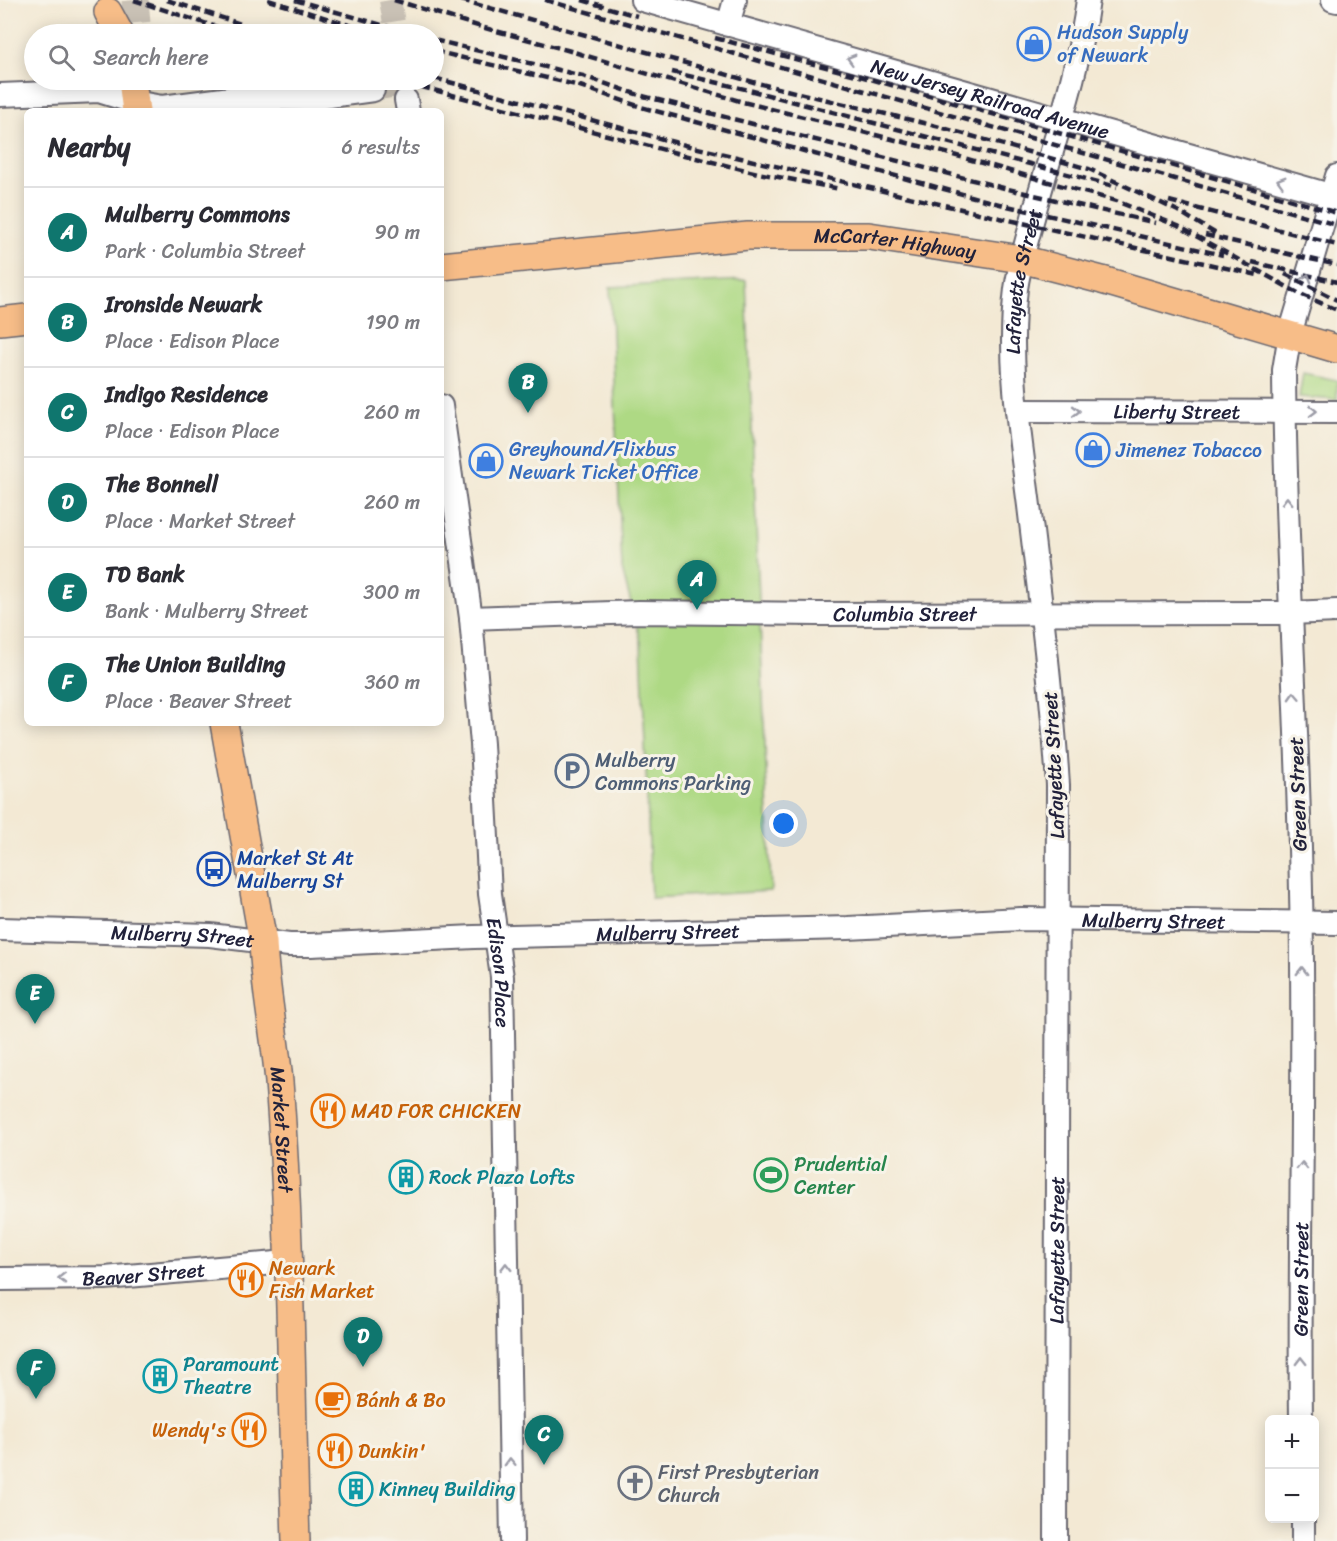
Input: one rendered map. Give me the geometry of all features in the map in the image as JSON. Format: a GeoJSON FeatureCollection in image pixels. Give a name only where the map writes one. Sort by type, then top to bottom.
{"type":"FeatureCollection","features":[{"type":"Feature","properties":{"kind":"main road","name":"McCarter Highway"},"geometry":{"type":"LineString","coordinates":[[444,266],[758,236],[869,236],[1021,259],[1102,280],[1337,349]]}},
{"type":"Feature","properties":{"kind":"main road"},"geometry":{"type":"LineString","coordinates":[[0,321],[24,318]]}},
{"type":"Feature","properties":{"kind":"main road","name":"Market Street"},"geometry":{"type":"LineString","coordinates":[[225,726],[263,942],[264,972],[279,1081],[296,1541]]}},
{"type":"Feature","properties":{"kind":"street","name":"New Jersey Railroad Avenue"},"geometry":{"type":"LineString","coordinates":[[642,0],[1061,119],[1335,189]]}},
{"type":"Feature","properties":{"kind":"street"},"geometry":{"type":"LineString","coordinates":[[728,25],[735,0]]}},
{"type":"Feature","properties":{"kind":"street","name":"Lafayette Street"},"geometry":{"type":"LineString","coordinates":[[1056,1541],[1058,785],[1052,695],[1012,356],[1016,291],[1021,259],[1083,38],[1088,0]]}},
{"type":"Feature","properties":{"kind":"street"},"geometry":{"type":"LineString","coordinates":[[0,95],[99,91],[134,98],[153,106],[172,106],[231,99],[308,99],[373,90]]}},
{"type":"Feature","properties":{"kind":"street","name":"Green Street"},"geometry":{"type":"LineString","coordinates":[[1302,1415],[1300,1293],[1303,1133],[1302,922],[1299,792],[1290,613],[1284,370],[1290,334],[1335,189]]}},
{"type":"Feature","properties":{"kind":"street","name":"Liberty Street"},"geometry":{"type":"LineString","coordinates":[[1017,411],[1337,412]]}},
{"type":"Feature","properties":{"kind":"street","name":"Edison Place"},"geometry":{"type":"LineString","coordinates":[[444,427],[471,618],[482,744],[490,894],[502,977],[512,1541]]}},
{"type":"Feature","properties":{"kind":"street","name":"Columbia Street"},"geometry":{"type":"LineString","coordinates":[[471,618],[639,612],[797,614],[1337,611]]}},
{"type":"Feature","properties":{"kind":"street","name":"Mulberry Street"},"geometry":{"type":"LineString","coordinates":[[0,929],[210,935],[311,945],[496,936],[848,928],[1057,919],[1337,923]]}},
{"type":"Feature","properties":{"kind":"street","name":"Beaver Street"},"geometry":{"type":"LineString","coordinates":[[0,1279],[105,1278],[287,1262]]}},
{"type":"Feature","properties":{"kind":"street"},"geometry":{"type":"LineString","coordinates":[[1303,1523],[1303,1541]]}},
{"type":"Feature","properties":{"kind":"green space"},"geometry":{"type":"Polygon","coordinates":[[[746,280],[771,891],[651,898],[641,642],[622,569],[610,287],[746,280]]]}},
{"type":"Feature","properties":{"kind":"green space"},"geometry":{"type":"Polygon","coordinates":[[[1303,373],[1337,380],[1337,400],[1299,397],[1303,373]]]}},
{"type":"Feature","properties":{"kind":"tunnel"},"geometry":{"type":"LineString","coordinates":[[135,0],[137,23]]}},
{"type":"Feature","properties":{"kind":"tunnel"},"geometry":{"type":"LineString","coordinates":[[390,0],[394,24]]}},
{"type":"Feature","properties":{"kind":"railway"},"geometry":{"type":"LineString","coordinates":[[134,0],[207,24]]}},
{"type":"Feature","properties":{"kind":"railway"},"geometry":{"type":"LineString","coordinates":[[167,0],[241,24]]}},
{"type":"Feature","properties":{"kind":"railway"},"geometry":{"type":"LineString","coordinates":[[268,0],[346,24]]}},
{"type":"Feature","properties":{"kind":"railway"},"geometry":{"type":"LineString","coordinates":[[295,0],[378,24]]}},
{"type":"Feature","properties":{"kind":"railway"},"geometry":{"type":"LineString","coordinates":[[394,0],[743,102],[932,149],[1116,201],[1178,226],[1298,293],[1337,310]]}},
{"type":"Feature","properties":{"kind":"railway"},"geometry":{"type":"LineString","coordinates":[[461,0],[757,83],[936,126],[1089,169],[1178,211],[1218,235]]}},
{"type":"Feature","properties":{"kind":"railway"},"geometry":{"type":"LineString","coordinates":[[545,0],[1337,225]]}},
{"type":"Feature","properties":{"kind":"railway"},"geometry":{"type":"LineString","coordinates":[[582,0],[637,16]]}},
{"type":"Feature","properties":{"kind":"railway"},"geometry":{"type":"LineString","coordinates":[[715,38],[860,76],[1337,213]]}},
{"type":"Feature","properties":{"kind":"railway"},"geometry":{"type":"LineString","coordinates":[[444,42],[583,76],[639,95],[1008,189],[1156,223]]}},
{"type":"Feature","properties":{"kind":"railway"},"geometry":{"type":"LineString","coordinates":[[444,53],[580,86],[641,107],[1003,205],[1223,255]]}},
{"type":"Feature","properties":{"kind":"railway"},"geometry":{"type":"LineString","coordinates":[[672,72],[749,90],[1117,187]]}},
{"type":"Feature","properties":{"kind":"railway"},"geometry":{"type":"LineString","coordinates":[[444,81],[689,146],[1258,275]]}},
{"type":"Feature","properties":{"kind":"railway"},"geometry":{"type":"LineString","coordinates":[[434,90],[684,155],[758,173],[840,189]]}},
{"type":"Feature","properties":{"kind":"railway"},"geometry":{"type":"LineString","coordinates":[[1169,201],[1337,245]]}},
{"type":"Feature","properties":{"kind":"railway"},"geometry":{"type":"LineString","coordinates":[[1205,235],[1337,265]]}},
{"type":"Feature","properties":{"kind":"railway"},"geometry":{"type":"LineString","coordinates":[[1252,262],[1337,282]]}},
{"type":"Feature","properties":{"kind":"railway"},"geometry":{"type":"LineString","coordinates":[[1285,274],[1337,300]]}},
{"type":"Feature","properties":{"kind":"place","name":"Hudson Supply of Newark"},"geometry":{"type":"Point","coordinates":[1034,44]}},
{"type":"Feature","properties":{"kind":"place","name":"Ironside Newark"},"geometry":{"type":"Point","coordinates":[528,413]}},
{"type":"Feature","properties":{"kind":"place","name":"Jimenez Tobacco"},"geometry":{"type":"Point","coordinates":[1093,450]}},
{"type":"Feature","properties":{"kind":"place","name":"Greyhound/Flixbus Newark Ticket Office"},"geometry":{"type":"Point","coordinates":[486,461]}},
{"type":"Feature","properties":{"kind":"place","name":"Mulberry Commons"},"geometry":{"type":"Point","coordinates":[697,610]}},
{"type":"Feature","properties":{"kind":"place","name":"Mulberry Commons Parking"},"geometry":{"type":"Point","coordinates":[572,771]}},
{"type":"Feature","properties":{"kind":"place","name":"Market St At Mulberry St"},"geometry":{"type":"Point","coordinates":[214,869]}},
{"type":"Feature","properties":{"kind":"place","name":"TD Bank"},"geometry":{"type":"Point","coordinates":[35,1024]}},
{"type":"Feature","properties":{"kind":"place","name":"MAD FOR CHICKEN"},"geometry":{"type":"Point","coordinates":[328,1111]}},
{"type":"Feature","properties":{"kind":"place","name":"Prudential Center"},"geometry":{"type":"Point","coordinates":[771,1175]}},
{"type":"Feature","properties":{"kind":"place","name":"Rock Plaza Lofts"},"geometry":{"type":"Point","coordinates":[406,1177]}},
{"type":"Feature","properties":{"kind":"place","name":"Newark Fish Market"},"geometry":{"type":"Point","coordinates":[246,1280]}},
{"type":"Feature","properties":{"kind":"place","name":"The Bonnell"},"geometry":{"type":"Point","coordinates":[363,1367]}},
{"type":"Feature","properties":{"kind":"place","name":"Paramount Theatre"},"geometry":{"type":"Point","coordinates":[160,1376]}},
{"type":"Feature","properties":{"kind":"place","name":"The Union Building"},"geometry":{"type":"Point","coordinates":[36,1399]}},
{"type":"Feature","properties":{"kind":"place","name":"Bánh & Bo"},"geometry":{"type":"Point","coordinates":[333,1400]}},
{"type":"Feature","properties":{"kind":"place","name":"Wendy's"},"geometry":{"type":"Point","coordinates":[249,1430]}},
{"type":"Feature","properties":{"kind":"place","name":"Dunkin'"},"geometry":{"type":"Point","coordinates":[335,1451]}},
{"type":"Feature","properties":{"kind":"place","name":"Indigo Residence"},"geometry":{"type":"Point","coordinates":[544,1465]}},
{"type":"Feature","properties":{"kind":"place","name":"First Presbyterian Church"},"geometry":{"type":"Point","coordinates":[635,1483]}},
{"type":"Feature","properties":{"kind":"place","name":"Kinney Building"},"geometry":{"type":"Point","coordinates":[356,1489]}}]}
